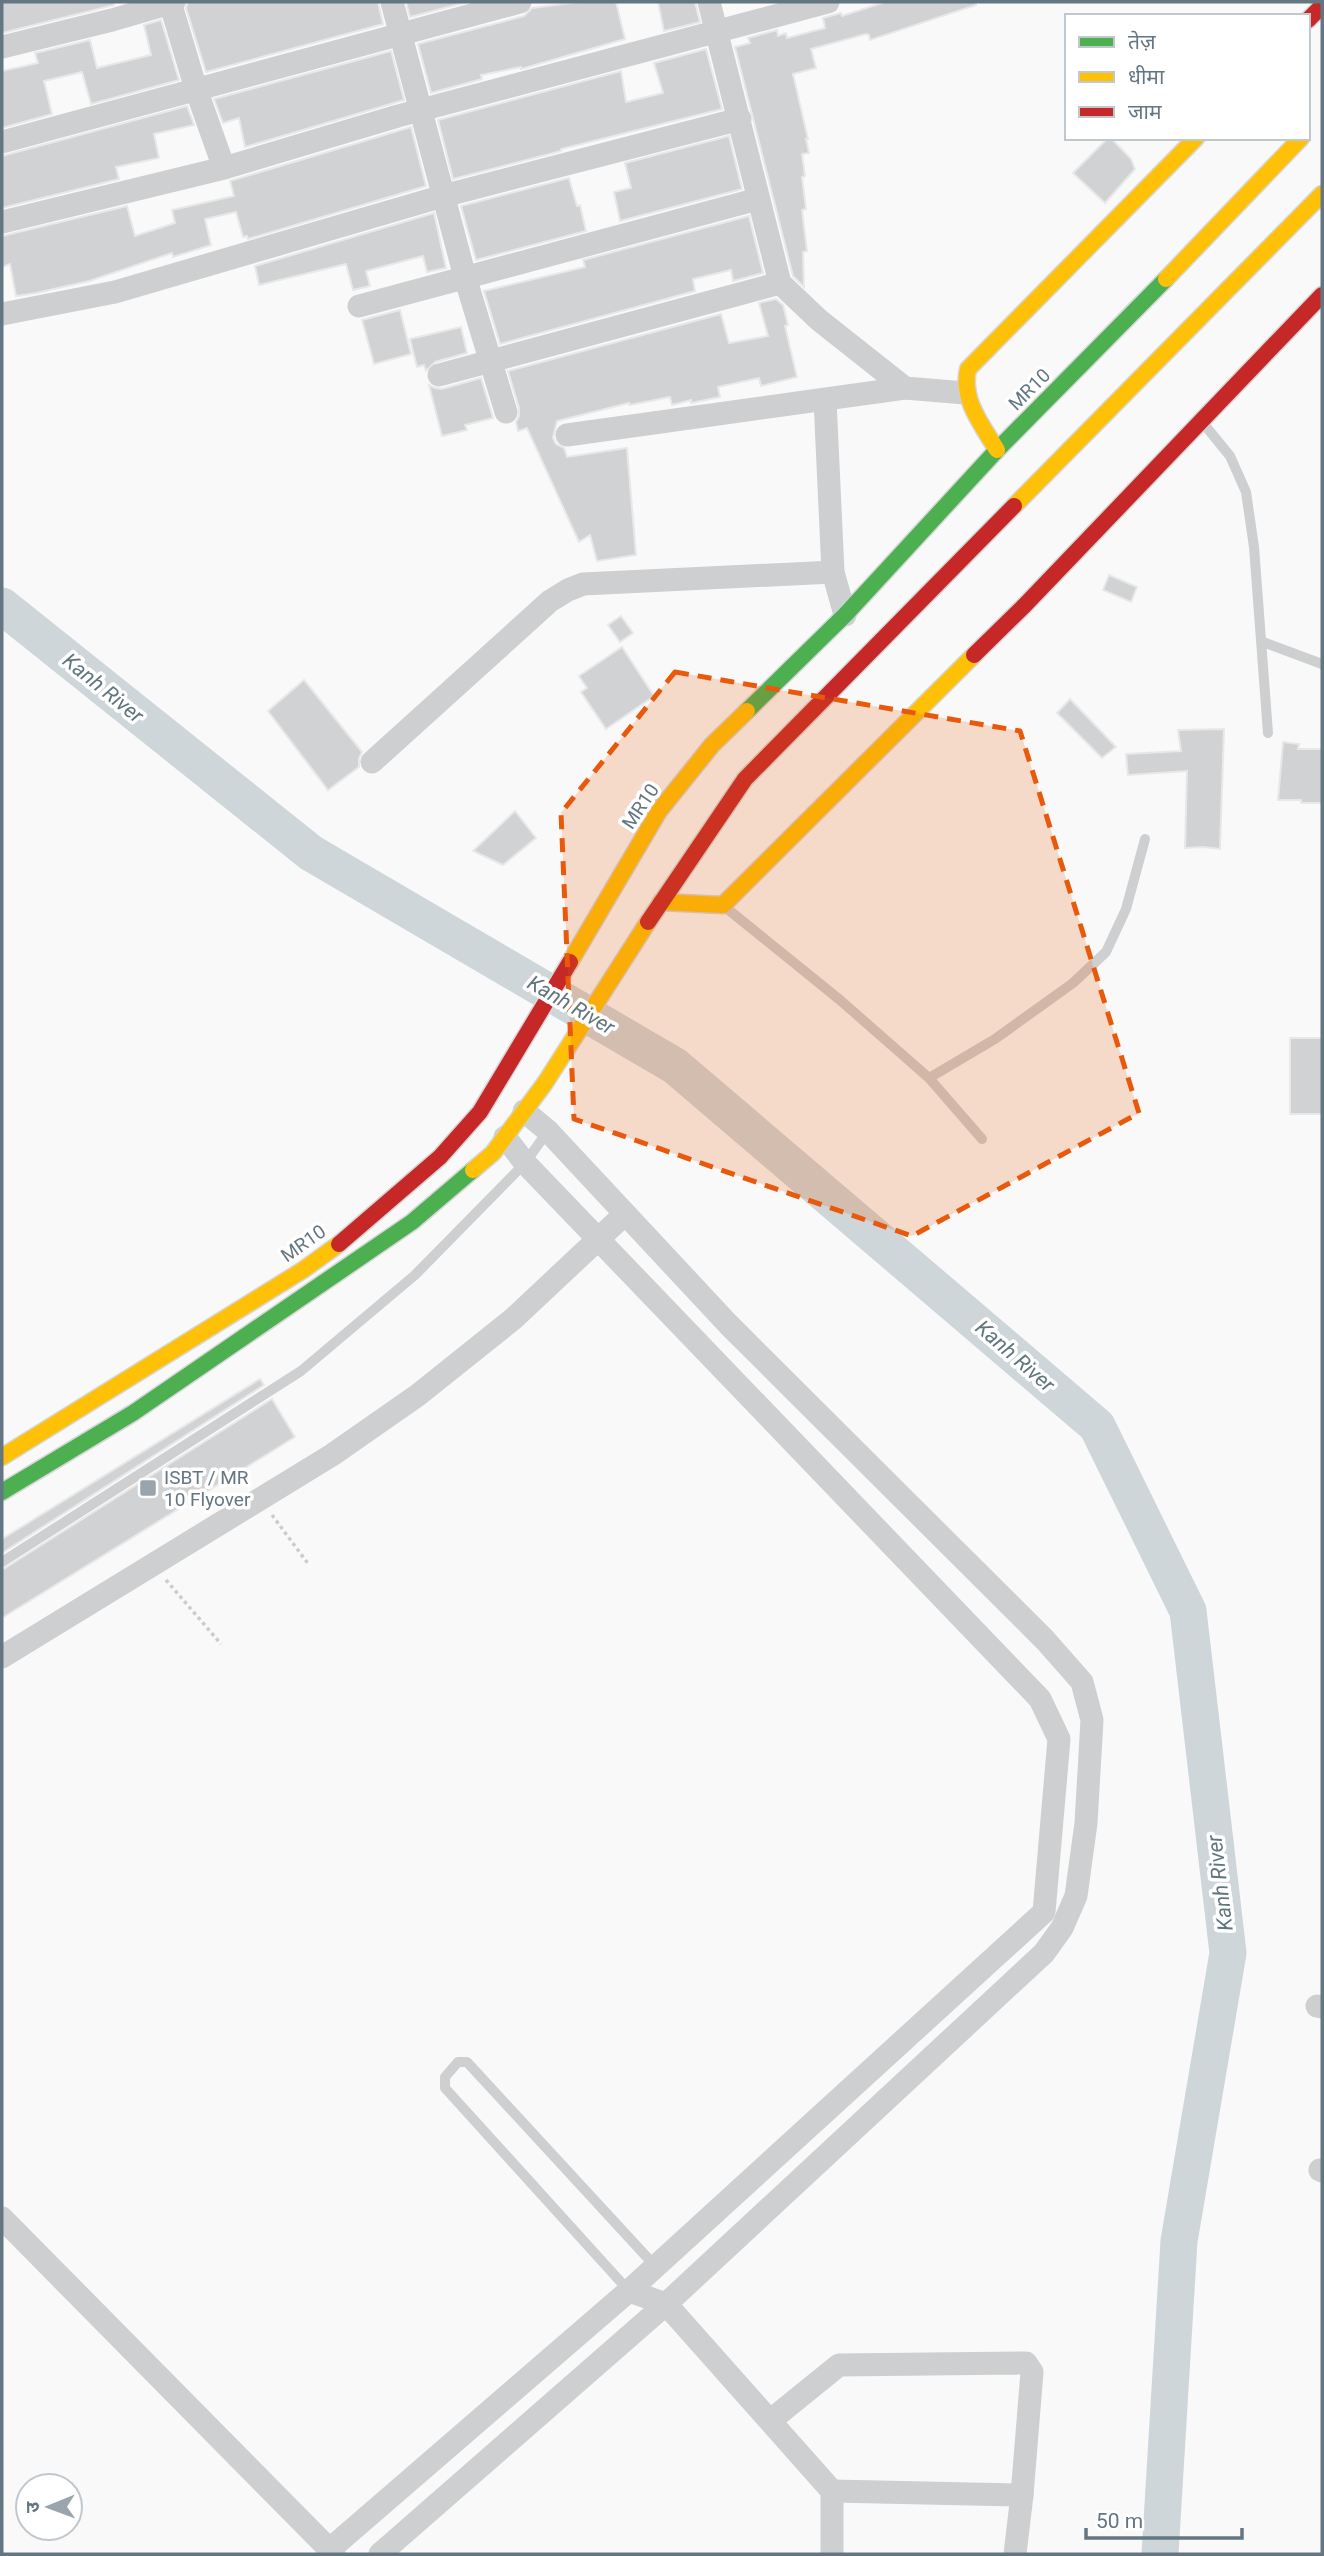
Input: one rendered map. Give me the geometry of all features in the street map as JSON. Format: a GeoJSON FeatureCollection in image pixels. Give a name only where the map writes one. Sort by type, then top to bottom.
{"type":"FeatureCollection","features":[{"type":"Feature","properties":{"kind":"main road"},"geometry":{"type":"LineString","coordinates":[[997,450],[965,393],[968,369],[1194,140]]}},
{"type":"Feature","properties":{"kind":"main road","name":"MR10"},"geometry":{"type":"LineString","coordinates":[[2,1457],[303,1270],[352,1234],[440,1157],[480,1112],[659,811],[712,745],[845,615],[997,450],[1190,255],[1299,140]]}},
{"type":"Feature","properties":{"kind":"main road"},"geometry":{"type":"LineString","coordinates":[[2,1492],[133,1413],[412,1222],[493,1153],[545,1083],[661,902],[745,779],[1322,194]]}},
{"type":"Feature","properties":{"kind":"main road"},"geometry":{"type":"LineString","coordinates":[[661,902],[723,905],[1025,605],[1322,295]]}},
{"type":"Feature","properties":{"kind":"street"},"geometry":{"type":"LineString","coordinates":[[2,47],[172,2],[196,89],[224,168]]}},
{"type":"Feature","properties":{"kind":"street"},"geometry":{"type":"LineString","coordinates":[[392,2],[465,277],[506,412]]}},
{"type":"Feature","properties":{"kind":"street"},"geometry":{"type":"LineString","coordinates":[[2,142],[520,2]]}},
{"type":"Feature","properties":{"kind":"street"},"geometry":{"type":"LineString","coordinates":[[709,2],[780,283],[819,320],[905,388]]}},
{"type":"Feature","properties":{"kind":"street"},"geometry":{"type":"LineString","coordinates":[[2,222],[224,168],[423,111],[828,2]]}},
{"type":"Feature","properties":{"kind":"street"},"geometry":{"type":"LineString","coordinates":[[2,314],[115,292],[443,196],[740,119]]}},
{"type":"Feature","properties":{"kind":"street"},"geometry":{"type":"LineString","coordinates":[[359,306],[758,199]]}},
{"type":"Feature","properties":{"kind":"street"},"geometry":{"type":"LineString","coordinates":[[439,375],[490,359],[780,283]]}},
{"type":"Feature","properties":{"kind":"street"},"geometry":{"type":"LineString","coordinates":[[567,435],[905,388],[965,393]]}},
{"type":"Feature","properties":{"kind":"street"},"geometry":{"type":"LineString","coordinates":[[825,400],[833,572],[845,615]]}},
{"type":"Feature","properties":{"kind":"street"},"geometry":{"type":"LineString","coordinates":[[372,762],[550,601],[568,590],[583,584],[625,581],[833,572]]}},
{"type":"Feature","properties":{"kind":"street"},"geometry":{"type":"LineString","coordinates":[[380,2554],[666,2304],[1044,1953],[1062,1928],[1076,1896],[1086,1823],[1092,1720],[1082,1682],[1045,1640],[728,1324],[548,1131],[524,1111]]}},
{"type":"Feature","properties":{"kind":"street"},"geometry":{"type":"LineString","coordinates":[[2,2218],[331,2552],[656,2267],[1044,1912],[1059,1739],[1040,1699],[597,1239],[525,1163],[505,1137]]}},
{"type":"Feature","properties":{"kind":"street"},"geometry":{"type":"LineString","coordinates":[[2,1657],[332,1455],[418,1395],[513,1319],[625,1214]]}},
{"type":"Feature","properties":{"kind":"street"},"geometry":{"type":"LineString","coordinates":[[656,2267],[666,2304],[832,2491],[832,2554]]}},
{"type":"Feature","properties":{"kind":"street"},"geometry":{"type":"LineString","coordinates":[[629,2291],[666,2304]]}},
{"type":"Feature","properties":{"kind":"street"},"geometry":{"type":"LineString","coordinates":[[771,2420],[839,2365],[1026,2363],[1032,2372],[1015,2554]]}},
{"type":"Feature","properties":{"kind":"street"},"geometry":{"type":"LineString","coordinates":[[832,2491],[1022,2495]]}},
{"type":"Feature","properties":{"kind":"lane"},"geometry":{"type":"LineString","coordinates":[[1201,420],[1230,456],[1246,492],[1263,642],[1268,733]]}},
{"type":"Feature","properties":{"kind":"lane"},"geometry":{"type":"LineString","coordinates":[[1263,642],[1322,664]]}},
{"type":"Feature","properties":{"kind":"lane"},"geometry":{"type":"LineString","coordinates":[[929,1078],[995,1039],[1073,983],[1107,952],[1126,909],[1145,839]]}},
{"type":"Feature","properties":{"kind":"lane"},"geometry":{"type":"LineString","coordinates":[[723,905],[840,1000],[929,1078],[982,1139]]}},
{"type":"Feature","properties":{"kind":"lane"},"geometry":{"type":"LineString","coordinates":[[2,1562],[300,1371],[415,1275],[525,1163],[548,1131]]}},
{"type":"Feature","properties":{"kind":"lane"},"geometry":{"type":"LineString","coordinates":[[629,2291],[445,2088],[445,2077],[458,2062],[467,2062],[656,2267]]}},
{"type":"Feature","properties":{"kind":"path"},"geometry":{"type":"LineString","coordinates":[[261,1499],[309,1565]]}},
{"type":"Feature","properties":{"kind":"path"},"geometry":{"type":"LineString","coordinates":[[153,1565],[221,1644]]}},
{"type":"Feature","properties":{"kind":"highlighted area"},"geometry":{"type":"Polygon","coordinates":[[[675,672],[1020,731],[1139,1113],[912,1236],[574,1119],[561,813],[675,672]]]}},
{"type":"Feature","properties":{"kind":"building"},"geometry":{"type":"Polygon","coordinates":[[[2,2],[114,2],[114,5],[2,33],[2,2]]]}},
{"type":"Feature","properties":{"kind":"building"},"geometry":{"type":"Polygon","coordinates":[[[188,2],[378,2],[383,24],[206,72],[186,8],[188,2]]]}},
{"type":"Feature","properties":{"kind":"building"},"geometry":{"type":"Polygon","coordinates":[[[406,2],[467,2],[410,17],[406,2]]]}},
{"type":"Feature","properties":{"kind":"building"},"geometry":{"type":"Polygon","coordinates":[[[579,2],[616,2],[625,39],[521,69],[481,75],[482,79],[431,93],[418,44],[524,16],[532,8],[579,2]]]}},
{"type":"Feature","properties":{"kind":"building"},"geometry":{"type":"Polygon","coordinates":[[[658,2],[695,2],[700,22],[664,31],[658,2]]]}},
{"type":"Feature","properties":{"kind":"building"},"geometry":{"type":"Polygon","coordinates":[[[885,2],[976,2],[976,5],[870,40],[866,34],[811,49],[816,68],[793,74],[809,153],[802,154],[806,209],[802,210],[807,251],[803,252],[804,287],[793,276],[735,47],[750,43],[748,38],[777,30],[778,36],[786,33],[787,38],[825,28],[823,18],[841,13],[842,16],[885,2]]]}},
{"type":"Feature","properties":{"kind":"building"},"geometry":{"type":"Polygon","coordinates":[[[161,20],[179,80],[91,104],[82,72],[44,81],[52,114],[2,128],[2,71],[38,63],[35,53],[90,40],[97,68],[151,55],[144,25],[161,20]]]}},
{"type":"Feature","properties":{"kind":"building"},"geometry":{"type":"Polygon","coordinates":[[[706,49],[722,109],[453,179],[438,120],[621,71],[626,102],[663,93],[654,63],[706,49]]]}},
{"type":"Feature","properties":{"kind":"building"},"geometry":{"type":"Polygon","coordinates":[[[391,51],[404,100],[245,147],[239,118],[223,123],[214,99],[391,51]]]}},
{"type":"Feature","properties":{"kind":"building"},"geometry":{"type":"Polygon","coordinates":[[[187,106],[194,125],[154,134],[159,158],[116,167],[119,179],[2,208],[2,156],[187,106]]]}},
{"type":"Feature","properties":{"kind":"building"},"geometry":{"type":"Polygon","coordinates":[[[411,127],[426,186],[248,239],[247,236],[243,237],[236,212],[205,219],[211,245],[173,257],[172,253],[89,281],[36,293],[16,296],[10,264],[2,267],[2,236],[127,206],[135,236],[175,223],[172,210],[234,196],[230,181],[411,127]]]}},
{"type":"Feature","properties":{"kind":"building"},"geometry":{"type":"Polygon","coordinates":[[[729,136],[742,189],[620,221],[614,192],[631,188],[625,163],[729,136]]]}},
{"type":"Feature","properties":{"kind":"building"},"geometry":{"type":"Polygon","coordinates":[[[1106,140],[1113,140],[1131,159],[1135,169],[1105,203],[1073,173],[1106,140]]]}},
{"type":"Feature","properties":{"kind":"building"},"geometry":{"type":"Polygon","coordinates":[[[569,178],[577,206],[580,205],[586,231],[476,260],[461,206],[569,178]]]}},
{"type":"Feature","properties":{"kind":"building"},"geometry":{"type":"Polygon","coordinates":[[[434,213],[446,268],[427,272],[423,256],[366,271],[370,286],[353,290],[346,264],[259,285],[255,266],[434,213]]]}},
{"type":"Feature","properties":{"kind":"building"},"geometry":{"type":"Polygon","coordinates":[[[749,216],[763,273],[733,281],[731,270],[693,279],[695,291],[500,344],[484,291],[585,267],[583,260],[749,216]]]}},
{"type":"Feature","properties":{"kind":"building"},"geometry":{"type":"Polygon","coordinates":[[[776,299],[783,305],[797,377],[761,386],[759,378],[718,387],[720,397],[691,403],[691,400],[672,405],[670,397],[630,405],[629,403],[557,421],[553,438],[556,444],[564,448],[567,457],[627,448],[636,555],[597,561],[590,535],[579,542],[527,428],[518,431],[516,422],[519,408],[508,371],[721,314],[729,343],[768,336],[759,303],[776,299]]]}},
{"type":"Feature","properties":{"kind":"building"},"geometry":{"type":"Polygon","coordinates":[[[400,310],[411,354],[374,364],[362,320],[400,310]]]}},
{"type":"Feature","properties":{"kind":"building"},"geometry":{"type":"Polygon","coordinates":[[[461,327],[467,353],[435,362],[426,371],[424,365],[417,367],[410,339],[461,327]]]}},
{"type":"Feature","properties":{"kind":"building"},"geometry":{"type":"Polygon","coordinates":[[[481,378],[493,418],[465,425],[467,430],[442,436],[429,385],[442,389],[481,378]]]}},
{"type":"Feature","properties":{"kind":"building"},"geometry":{"type":"Polygon","coordinates":[[[1109,575],[1137,587],[1131,602],[1103,590],[1109,575]]]}},
{"type":"Feature","properties":{"kind":"building"},"geometry":{"type":"Polygon","coordinates":[[[621,616],[633,633],[620,642],[608,625],[621,616]]]}},
{"type":"Feature","properties":{"kind":"building"},"geometry":{"type":"Polygon","coordinates":[[[622,647],[654,696],[606,729],[581,692],[587,688],[579,676],[622,647]]]}},
{"type":"Feature","properties":{"kind":"building"},"geometry":{"type":"Polygon","coordinates":[[[304,680],[362,752],[359,767],[328,790],[268,711],[304,680]]]}},
{"type":"Feature","properties":{"kind":"building"},"geometry":{"type":"Polygon","coordinates":[[[1070,699],[1116,747],[1102,758],[1057,713],[1070,699]]]}},
{"type":"Feature","properties":{"kind":"building"},"geometry":{"type":"Polygon","coordinates":[[[1224,729],[1220,849],[1185,848],[1187,771],[1128,775],[1126,754],[1181,751],[1178,730],[1224,729]]]}},
{"type":"Feature","properties":{"kind":"building"},"geometry":{"type":"Polygon","coordinates":[[[1283,742],[1299,744],[1298,749],[1322,749],[1322,803],[1278,800],[1283,742]]]}},
{"type":"Feature","properties":{"kind":"building"},"geometry":{"type":"Polygon","coordinates":[[[515,811],[536,838],[503,865],[473,851],[515,811]]]}},
{"type":"Feature","properties":{"kind":"building"},"geometry":{"type":"Polygon","coordinates":[[[1290,1038],[1322,1038],[1322,1114],[1290,1114],[1290,1038]]]}},
{"type":"Feature","properties":{"kind":"building"},"geometry":{"type":"Polygon","coordinates":[[[260,1379],[264,1385],[2,1553],[2,1539],[260,1379]]]}},
{"type":"Feature","properties":{"kind":"building","name":"ISBT / MR 10 Flyover"},"geometry":{"type":"Polygon","coordinates":[[[272,1399],[295,1437],[2,1618],[2,1570],[272,1399]]]}},
{"type":"Feature","properties":{"kind":"waterway","name":"Kanh River"},"geometry":{"type":"LineString","coordinates":[[2,606],[311,853],[675,1066],[1097,1426],[1188,1611],[1228,1953],[1179,2241],[1160,2554]]}},
{"type":"Feature","properties":{"kind":"traffic: fast"},"geometry":{"type":"LineString","coordinates":[[747,711],[845,615],[997,450],[1166,279]]}},
{"type":"Feature","properties":{"kind":"traffic: fast"},"geometry":{"type":"LineString","coordinates":[[2,1492],[133,1413],[412,1222],[473,1170]]}},
{"type":"Feature","properties":{"kind":"traffic: slow"},"geometry":{"type":"LineString","coordinates":[[997,450],[970,402],[967,391],[968,369],[1194,140]]}},
{"type":"Feature","properties":{"kind":"traffic: slow"},"geometry":{"type":"LineString","coordinates":[[1166,279],[1299,140]]}},
{"type":"Feature","properties":{"kind":"traffic: slow"},"geometry":{"type":"LineString","coordinates":[[1014,506],[1322,194]]}},
{"type":"Feature","properties":{"kind":"traffic: slow"},"geometry":{"type":"LineString","coordinates":[[661,902],[723,905],[974,655]]}},
{"type":"Feature","properties":{"kind":"traffic: slow"},"geometry":{"type":"LineString","coordinates":[[570,962],[659,811],[712,745],[747,711]]}},
{"type":"Feature","properties":{"kind":"traffic: slow"},"geometry":{"type":"LineString","coordinates":[[473,1170],[493,1153],[545,1083],[648,922]]}},
{"type":"Feature","properties":{"kind":"traffic: slow"},"geometry":{"type":"LineString","coordinates":[[2,1457],[303,1270],[339,1244]]}},
{"type":"Feature","properties":{"kind":"traffic: jam"},"geometry":{"type":"LineString","coordinates":[[1310,18],[1322,6]]}},
{"type":"Feature","properties":{"kind":"traffic: jam"},"geometry":{"type":"LineString","coordinates":[[974,655],[1322,295]]}},
{"type":"Feature","properties":{"kind":"traffic: jam"},"geometry":{"type":"LineString","coordinates":[[648,922],[745,779],[1014,506]]}},
{"type":"Feature","properties":{"kind":"traffic: jam"},"geometry":{"type":"LineString","coordinates":[[339,1244],[440,1157],[480,1112],[570,962]]}},
{"type":"Feature","properties":{"kind":"place","name":"ISBT / MR 10 Flyover"},"geometry":{"type":"Point","coordinates":[148,1488]}}]}
